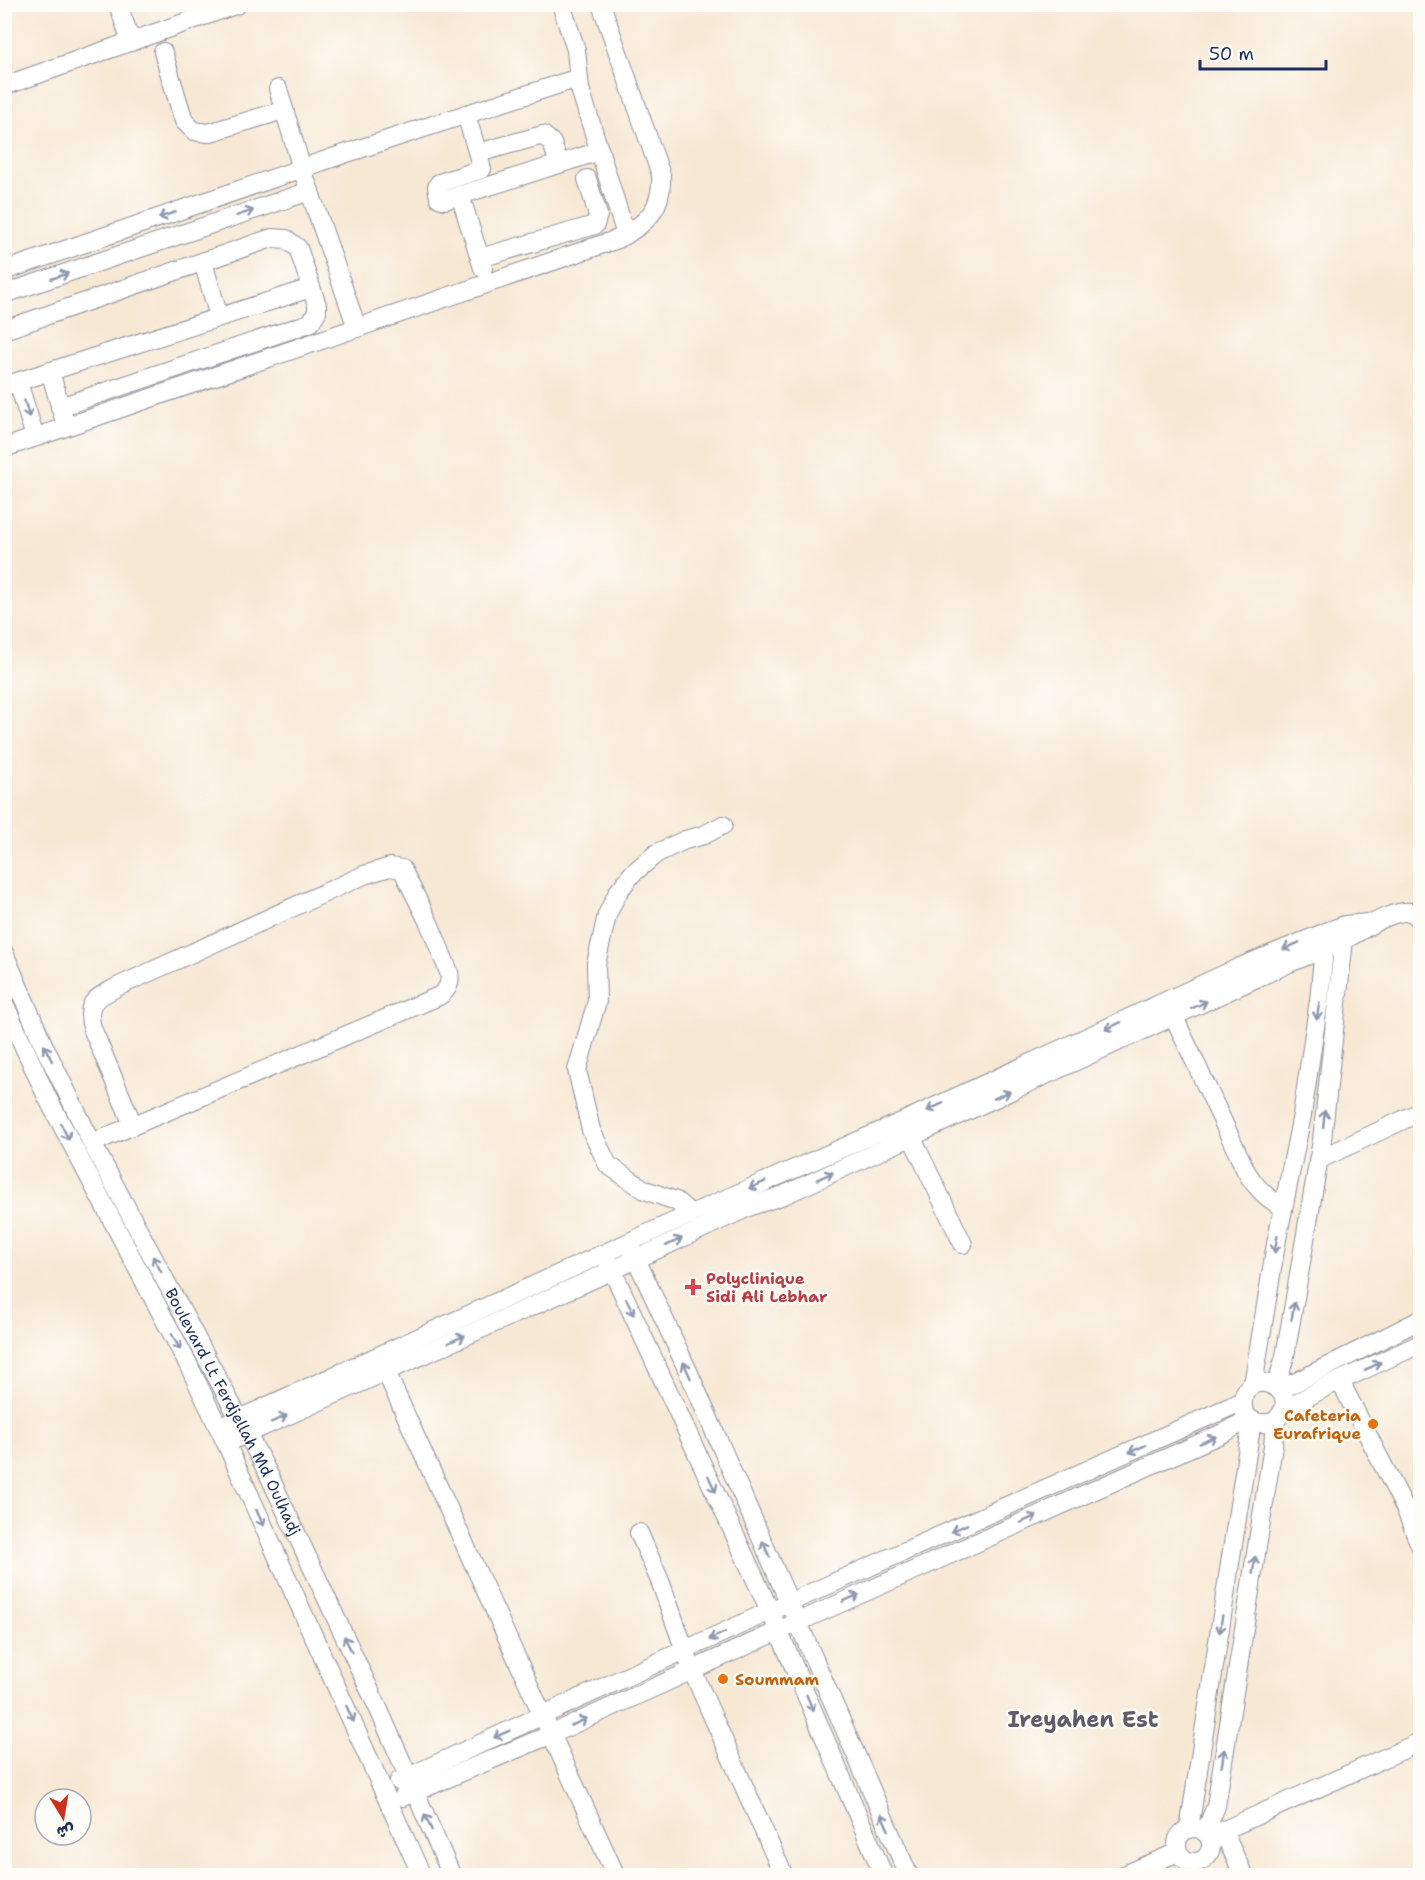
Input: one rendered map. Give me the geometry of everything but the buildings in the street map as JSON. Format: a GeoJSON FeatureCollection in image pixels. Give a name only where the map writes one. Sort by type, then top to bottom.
{"type":"FeatureCollection","features":[{"type":"Feature","properties":{"kind":"street"},"geometry":{"type":"LineString","coordinates":[[117,4],[131,42]]}},
{"type":"Feature","properties":{"kind":"street"},"geometry":{"type":"LineString","coordinates":[[5,83],[238,4]]}},
{"type":"Feature","properties":{"kind":"street"},"geometry":{"type":"LineString","coordinates":[[561,4],[576,50],[578,78],[626,235]]}},
{"type":"Feature","properties":{"kind":"street"},"geometry":{"type":"LineString","coordinates":[[4,448],[626,235],[646,220],[654,210],[662,187],[661,175],[601,4]]}},
{"type":"Feature","properties":{"kind":"street"},"geometry":{"type":"LineString","coordinates":[[163,52],[184,121],[194,131],[208,133],[284,110]]}},
{"type":"Feature","properties":{"kind":"street"},"geometry":{"type":"LineString","coordinates":[[4,271],[578,78]]}},
{"type":"Feature","properties":{"kind":"street"},"geometry":{"type":"LineString","coordinates":[[278,89],[302,169],[357,328]]}},
{"type":"Feature","properties":{"kind":"street"},"geometry":{"type":"LineString","coordinates":[[466,114],[483,172]]}},
{"type":"Feature","properties":{"kind":"street"},"geometry":{"type":"LineString","coordinates":[[557,159],[550,140],[543,135],[483,172],[460,195],[442,200],[440,198],[437,186],[441,182],[483,172],[557,159],[600,151]]}},
{"type":"Feature","properties":{"kind":"street"},"geometry":{"type":"LineString","coordinates":[[480,258],[595,225],[598,215],[587,179]]}},
{"type":"Feature","properties":{"kind":"street"},"geometry":{"type":"LineString","coordinates":[[4,294],[310,191]]}},
{"type":"Feature","properties":{"kind":"street"},"geometry":{"type":"LineString","coordinates":[[460,195],[488,284]]}},
{"type":"Feature","properties":{"kind":"street"},"geometry":{"type":"LineString","coordinates":[[4,330],[272,238],[286,239],[298,248],[317,305],[314,318],[304,326],[60,407]]}},
{"type":"Feature","properties":{"kind":"street"},"geometry":{"type":"LineString","coordinates":[[203,262],[219,317]]}},
{"type":"Feature","properties":{"kind":"street"},"geometry":{"type":"LineString","coordinates":[[35,437],[11,384],[311,288]]}},
{"type":"Feature","properties":{"kind":"street"},"geometry":{"type":"LineString","coordinates":[[291,330],[297,349]]}},
{"type":"Feature","properties":{"kind":"street"},"geometry":{"type":"LineString","coordinates":[[50,371],[66,427]]}},
{"type":"Feature","properties":{"kind":"street"},"geometry":{"type":"LineString","coordinates":[[691,1215],[676,1201],[645,1190],[608,1165],[591,1130],[577,1070],[597,1001],[596,964],[607,915],[618,892],[632,874],[657,853],[723,825]]}},
{"type":"Feature","properties":{"kind":"street"},"geometry":{"type":"LineString","coordinates":[[92,1143],[445,992],[450,979],[449,972],[429,923],[402,869],[396,866],[364,875],[119,986],[96,999],[89,1011],[92,1028],[133,1125]]}},
{"type":"Feature","properties":{"kind":"street"},"geometry":{"type":"LineString","coordinates":[[632,1252],[691,1215],[904,1121],[1240,967],[1325,940],[1404,911],[1413,912],[1420,920]]}},
{"type":"Feature","properties":{"kind":"street"},"geometry":{"type":"LineString","coordinates":[[1207,1832],[1216,1806],[1273,1446],[1284,1404],[1278,1389],[1318,1160],[1344,933]]}},
{"type":"Feature","properties":{"kind":"street"},"geometry":{"type":"LineString","coordinates":[[222,1435],[632,1252],[784,1195],[1174,1017],[1325,940]]}},
{"type":"Feature","properties":{"kind":"street"},"geometry":{"type":"LineString","coordinates":[[1253,1385],[1283,1208],[1302,1115],[1319,1000],[1325,940]]}},
{"type":"Feature","properties":{"kind":"street","name":"Boulevard Lt Ferdjellah Md Oulhadj"},"geometry":{"type":"LineString","coordinates":[[4,953],[44,1046],[92,1143],[267,1471],[379,1710],[452,1875]]}},
{"type":"Feature","properties":{"kind":"street","name":"Boulevard Lt Ferdjellah Md Oulhadj"},"geometry":{"type":"LineString","coordinates":[[4,1003],[47,1097],[188,1364],[422,1875]]}},
{"type":"Feature","properties":{"kind":"street"},"geometry":{"type":"LineString","coordinates":[[1174,1017],[1246,1171],[1264,1196],[1283,1208]]}},
{"type":"Feature","properties":{"kind":"street"},"geometry":{"type":"LineString","coordinates":[[47,1097],[66,1089]]}},
{"type":"Feature","properties":{"kind":"street"},"geometry":{"type":"LineString","coordinates":[[1318,1160],[1420,1112]]}},
{"type":"Feature","properties":{"kind":"street"},"geometry":{"type":"LineString","coordinates":[[911,1136],[963,1244]]}},
{"type":"Feature","properties":{"kind":"street"},"geometry":{"type":"LineString","coordinates":[[105,1209],[123,1200]]}},
{"type":"Feature","properties":{"kind":"street"},"geometry":{"type":"LineString","coordinates":[[632,1252],[688,1371],[909,1875]]}},
{"type":"Feature","properties":{"kind":"street"},"geometry":{"type":"LineString","coordinates":[[609,1262],[779,1630],[884,1875]]}},
{"type":"Feature","properties":{"kind":"street"},"geometry":{"type":"LineString","coordinates":[[1420,1320],[1278,1389],[1262,1382],[1253,1385],[1244,1395],[1245,1414],[1260,1424],[1279,1416],[1340,1381],[1420,1344]]}},
{"type":"Feature","properties":{"kind":"street"},"geometry":{"type":"LineString","coordinates":[[382,1364],[616,1875]]}},
{"type":"Feature","properties":{"kind":"street"},"geometry":{"type":"LineString","coordinates":[[1340,1381],[1413,1505],[1420,1545]]}},
{"type":"Feature","properties":{"kind":"street"},"geometry":{"type":"LineString","coordinates":[[387,1795],[543,1716],[789,1602],[1243,1401]]}},
{"type":"Feature","properties":{"kind":"street"},"geometry":{"type":"LineString","coordinates":[[411,1784],[552,1734],[779,1630],[1251,1420]]}},
{"type":"Feature","properties":{"kind":"street"},"geometry":{"type":"LineString","coordinates":[[1122,1875],[1189,1864],[1209,1853],[1210,1842],[1207,1832],[1251,1420]]}},
{"type":"Feature","properties":{"kind":"street"},"geometry":{"type":"LineString","coordinates":[[639,1533],[660,1581],[692,1670],[784,1875]]}},
{"type":"Feature","properties":{"kind":"street"},"geometry":{"type":"LineString","coordinates":[[1189,1864],[1177,1846],[1180,1835],[1207,1832],[1420,1742]]}},
{"type":"Feature","properties":{"kind":"street"},"geometry":{"type":"LineString","coordinates":[[1207,1832],[1244,1875]]}},
{"type":"Feature","properties":{"kind":"place","name":"Polyclinique Sidi Ali Lebhar"},"geometry":{"type":"Point","coordinates":[693,1287]}},
{"type":"Feature","properties":{"kind":"place","name":"Cafeteria Eurafrique"},"geometry":{"type":"Point","coordinates":[1373,1424]}},
{"type":"Feature","properties":{"kind":"place","name":"Soummam"},"geometry":{"type":"Point","coordinates":[723,1679]}},
{"type":"Feature","properties":{"kind":"district","name":"Ireyahen Est"},"geometry":{"type":"Point","coordinates":[1083,1719]}}]}
